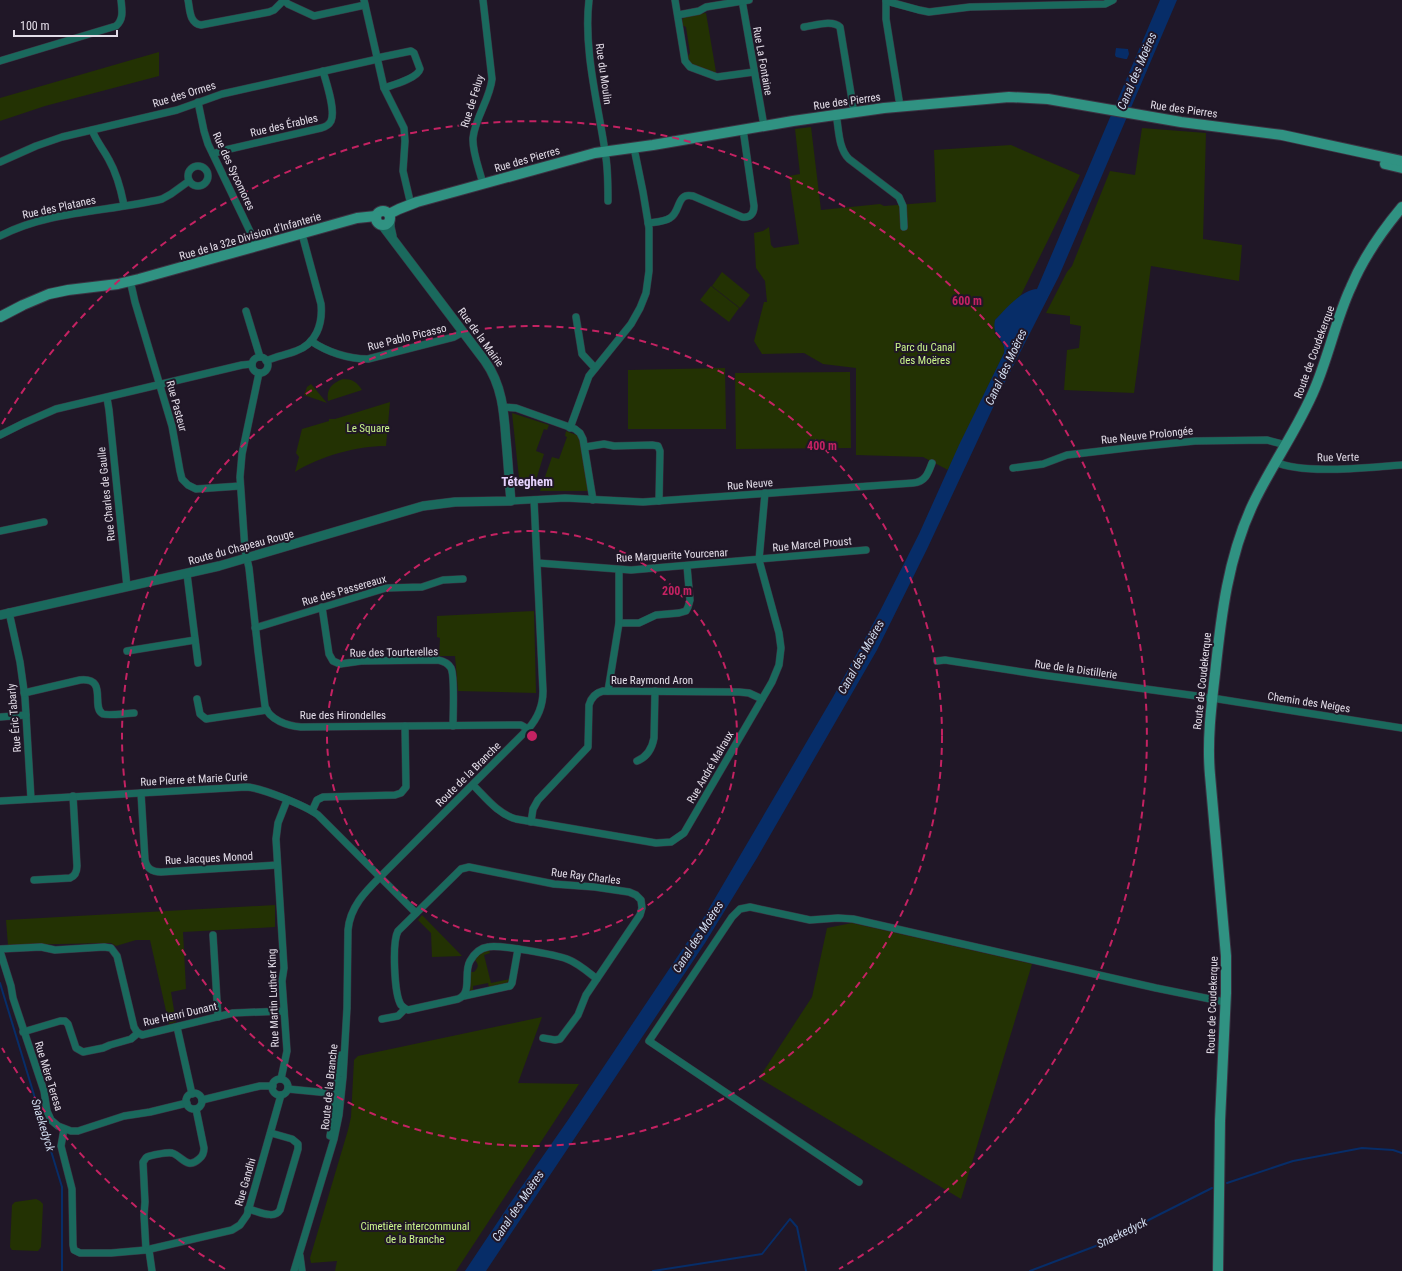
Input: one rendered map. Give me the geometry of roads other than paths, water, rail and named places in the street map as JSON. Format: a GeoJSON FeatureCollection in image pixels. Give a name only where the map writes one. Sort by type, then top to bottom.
{"type":"FeatureCollection","features":[{"type":"Feature","properties":{"kind":"main road","name":"Rue des Pierres"},"geometry":{"type":"LineString","coordinates":[[387,220],[399,208],[578,157],[605,151],[634,148],[836,114],[900,106],[1015,97],[1042,98],[1186,123],[1259,132],[1316,142],[1402,161]]}},
{"type":"Feature","properties":{"kind":"main road","name":"Rue des Pierres"},"geometry":{"type":"LineString","coordinates":[[1316,142],[1364,158],[1402,168]]}},
{"type":"Feature","properties":{"kind":"main road","name":"Route de Coudekerque"},"geometry":{"type":"LineString","coordinates":[[1218,1271],[1220,1109],[1226,1002],[1226,942],[1209,760],[1209,735],[1222,614],[1232,562],[1249,514],[1275,462],[1296,427],[1318,382],[1345,300],[1357,274],[1372,249],[1401,208]]}},
{"type":"Feature","properties":{"kind":"main road","name":"Rue de la 32e Division d'Infanterie"},"geometry":{"type":"LineString","coordinates":[[0,313],[32,297],[57,288],[145,278],[363,217],[376,216],[378,212],[383,211],[387,220]]}},
{"type":"Feature","properties":{"kind":"main road","name":"Rue de la 32e Division d'Infanterie"},"geometry":{"type":"LineString","coordinates":[[0,317],[22,305],[49,294],[77,288],[120,284],[130,280]]}},
{"type":"Feature","properties":{"kind":"street"},"geometry":{"type":"LineString","coordinates":[[0,61],[116,26],[122,18],[121,0]]}},
{"type":"Feature","properties":{"kind":"street"},"geometry":{"type":"LineString","coordinates":[[188,0],[192,20],[201,25],[269,12],[274,10],[284,0],[302,11],[314,16],[364,2],[384,88],[404,128],[405,142],[403,171],[410,205]]}},
{"type":"Feature","properties":{"kind":"street","name":"Rue de Feluy"},"geometry":{"type":"LineString","coordinates":[[483,0],[492,79],[474,132],[473,140],[484,184]]}},
{"type":"Feature","properties":{"kind":"street","name":"Rue du Moulin"},"geometry":{"type":"LineString","coordinates":[[589,0],[588,46],[605,151],[608,201]]}},
{"type":"Feature","properties":{"kind":"street"},"geometry":{"type":"LineString","coordinates":[[675,0],[685,60],[688,66],[710,76],[717,77],[754,72]]}},
{"type":"Feature","properties":{"kind":"street"},"geometry":{"type":"LineString","coordinates":[[678,15],[697,12],[706,8],[744,0]]}},
{"type":"Feature","properties":{"kind":"street","name":"Rue La Fontaine"},"geometry":{"type":"LineString","coordinates":[[744,0],[754,72],[764,126]]}},
{"type":"Feature","properties":{"kind":"street"},"geometry":{"type":"LineString","coordinates":[[900,106],[886,18],[886,0],[915,10],[929,12],[1051,3],[1103,5],[1113,0]]}},
{"type":"Feature","properties":{"kind":"street"},"geometry":{"type":"LineString","coordinates":[[804,27],[832,23],[840,27],[854,112]]}},
{"type":"Feature","properties":{"kind":"street","name":"Rue des Ormes"},"geometry":{"type":"LineString","coordinates":[[0,162],[47,142],[170,112],[222,94],[377,58],[411,51],[414,53],[420,68],[417,75],[395,85],[384,88]]}},
{"type":"Feature","properties":{"kind":"street","name":"Rue des Érables"},"geometry":{"type":"LineString","coordinates":[[213,154],[328,125],[332,118],[332,111],[324,71]]}},
{"type":"Feature","properties":{"kind":"street","name":"Rue des Sycomores"},"geometry":{"type":"LineString","coordinates":[[198,102],[205,134],[213,154],[257,246]]}},
{"type":"Feature","properties":{"kind":"street"},"geometry":{"type":"LineString","coordinates":[[836,114],[841,144],[845,154],[899,197],[903,206],[904,227]]}},
{"type":"Feature","properties":{"kind":"street"},"geometry":{"type":"LineString","coordinates":[[92,130],[113,169],[121,189],[124,206]]}},
{"type":"Feature","properties":{"kind":"street"},"geometry":{"type":"LineString","coordinates":[[648,223],[671,218],[675,214],[681,200],[687,196],[693,196],[742,217],[752,215],[754,206],[743,130]]}},
{"type":"Feature","properties":{"kind":"street"},"geometry":{"type":"LineString","coordinates":[[570,428],[588,378],[631,324],[644,300],[648,285],[648,223],[634,148]]}},
{"type":"Feature","properties":{"kind":"street","name":"Rue des Platanes"},"geometry":{"type":"LineString","coordinates":[[0,236],[19,227],[47,219],[124,206],[165,197],[189,181]]}},
{"type":"Feature","properties":{"kind":"street","name":"Rue de la Mairie"},"geometry":{"type":"LineString","coordinates":[[387,220],[399,247],[485,361],[494,376],[503,407],[511,501]]}},
{"type":"Feature","properties":{"kind":"street"},"geometry":{"type":"LineString","coordinates":[[0,435],[56,409],[252,364],[255,359],[263,359],[297,351],[303,348],[319,328],[322,311],[302,234]]}},
{"type":"Feature","properties":{"kind":"street","name":"Rue Pasteur"},"geometry":{"type":"LineString","coordinates":[[130,280],[135,302],[173,429],[180,471],[185,482],[190,487],[196,489],[240,486]]}},
{"type":"Feature","properties":{"kind":"street"},"geometry":{"type":"LineString","coordinates":[[246,311],[263,359],[267,365],[266,369],[259,373]]}},
{"type":"Feature","properties":{"kind":"street"},"geometry":{"type":"LineString","coordinates":[[576,317],[582,354],[595,368]]}},
{"type":"Feature","properties":{"kind":"street","name":"Rue Pablo Picasso"},"geometry":{"type":"LineString","coordinates":[[310,341],[320,348],[332,352],[356,358],[368,358],[454,337],[463,332]]}},
{"type":"Feature","properties":{"kind":"street"},"geometry":{"type":"LineString","coordinates":[[252,364],[254,370],[259,373]]}},
{"type":"Feature","properties":{"kind":"street"},"geometry":{"type":"LineString","coordinates":[[197,699],[200,714],[206,719],[267,710],[245,550],[240,486],[242,454],[259,373]]}},
{"type":"Feature","properties":{"kind":"street","name":"Rue Charles de Gaulle"},"geometry":{"type":"LineString","coordinates":[[106,398],[109,410],[127,587]]}},
{"type":"Feature","properties":{"kind":"street"},"geometry":{"type":"LineString","coordinates":[[503,407],[513,408],[577,430],[581,434],[585,447],[593,500]]}},
{"type":"Feature","properties":{"kind":"street","name":"Rue Neuve Prolongée"},"geometry":{"type":"LineString","coordinates":[[1012,468],[1043,464],[1067,455],[1135,446],[1190,441],[1267,440],[1276,441],[1286,445]]}},
{"type":"Feature","properties":{"kind":"street"},"geometry":{"type":"LineString","coordinates":[[585,447],[604,444],[614,446],[658,446],[660,451],[659,501]]}},
{"type":"Feature","properties":{"kind":"street","name":"Rue Verte"},"geometry":{"type":"LineString","coordinates":[[1275,462],[1291,467],[1325,468],[1402,464]]}},
{"type":"Feature","properties":{"kind":"street","name":"Rue Neuve"},"geometry":{"type":"LineString","coordinates":[[511,501],[559,498],[635,502],[659,501],[916,483],[924,478],[932,463]]}},
{"type":"Feature","properties":{"kind":"street","name":"Rue André Malraux"},"geometry":{"type":"LineString","coordinates":[[473,785],[503,814],[513,818],[656,843],[665,843],[674,840],[684,833],[762,699],[777,672],[780,662],[781,652],[779,633],[759,560],[765,493]]}},
{"type":"Feature","properties":{"kind":"street","name":"Route de la Branche"},"geometry":{"type":"LineString","coordinates":[[294,1271],[335,1134],[348,1003],[347,937],[349,922],[353,911],[359,900],[380,876],[528,729],[540,711],[543,694],[534,500]]}},
{"type":"Feature","properties":{"kind":"street","name":"Route du Chapeau Rouge"},"geometry":{"type":"LineString","coordinates":[[3,614],[187,574],[247,559],[423,506],[455,502],[511,501]]}},
{"type":"Feature","properties":{"kind":"street"},"geometry":{"type":"LineString","coordinates":[[0,531],[44,522]]}},
{"type":"Feature","properties":{"kind":"street","name":"Rue Marcel Proust"},"geometry":{"type":"LineString","coordinates":[[759,560],[866,550]]}},
{"type":"Feature","properties":{"kind":"street","name":"Rue Marguerite Yourcenar"},"geometry":{"type":"LineString","coordinates":[[538,563],[631,570],[759,560]]}},
{"type":"Feature","properties":{"kind":"street"},"geometry":{"type":"LineString","coordinates":[[619,623],[639,623],[656,615],[682,613],[686,611],[690,600],[687,566]]}},
{"type":"Feature","properties":{"kind":"street"},"geometry":{"type":"LineString","coordinates":[[608,691],[619,623],[620,570]]}},
{"type":"Feature","properties":{"kind":"street"},"geometry":{"type":"LineString","coordinates":[[187,574],[198,662]]}},
{"type":"Feature","properties":{"kind":"street","name":"Rue des Passereaux"},"geometry":{"type":"LineString","coordinates":[[255,628],[386,588],[422,587],[443,580],[463,579]]}},
{"type":"Feature","properties":{"kind":"street","name":"Rue des Tourterelles"},"geometry":{"type":"LineString","coordinates":[[322,607],[330,654],[332,660],[336,663],[341,664],[361,661],[438,660],[448,665],[451,668],[452,673],[453,726]]}},
{"type":"Feature","properties":{"kind":"street","name":"Rue Éric Tabarly"},"geometry":{"type":"LineString","coordinates":[[3,614],[19,658],[26,715],[31,799]]}},
{"type":"Feature","properties":{"kind":"street"},"geometry":{"type":"LineString","coordinates":[[127,651],[195,640]]}},
{"type":"Feature","properties":{"kind":"street","name":"Rue de la Distillerie"},"geometry":{"type":"LineString","coordinates":[[937,661],[945,660],[1212,698]]}},
{"type":"Feature","properties":{"kind":"street"},"geometry":{"type":"LineString","coordinates":[[24,693],[80,680],[87,680],[96,686],[99,708],[102,713],[134,713]]}},
{"type":"Feature","properties":{"kind":"street"},"geometry":{"type":"LineString","coordinates":[[637,761],[647,754],[654,738],[655,691]]}},
{"type":"Feature","properties":{"kind":"street","name":"Rue Raymond Aron"},"geometry":{"type":"LineString","coordinates":[[531,822],[533,809],[538,800],[588,747],[589,707],[592,699],[598,692],[742,692],[762,699]]}},
{"type":"Feature","properties":{"kind":"street","name":"Chemin des Neiges"},"geometry":{"type":"LineString","coordinates":[[1212,698],[1402,728]]}},
{"type":"Feature","properties":{"kind":"street","name":"Rue des Hirondelles"},"geometry":{"type":"LineString","coordinates":[[267,710],[272,717],[298,727],[518,725],[528,729]]}},
{"type":"Feature","properties":{"kind":"street"},"geometry":{"type":"LineString","coordinates":[[0,717],[26,715]]}},
{"type":"Feature","properties":{"kind":"street"},"geometry":{"type":"LineString","coordinates":[[312,811],[317,800],[322,797],[395,795],[401,793],[406,785],[405,726]]}},
{"type":"Feature","properties":{"kind":"street","name":"Rue Pierre et Marie Curie"},"geometry":{"type":"LineString","coordinates":[[74,796],[248,787],[260,789],[312,811],[320,816],[380,876]]}},
{"type":"Feature","properties":{"kind":"street","name":"Rue Jacques Monod"},"geometry":{"type":"LineString","coordinates":[[141,793],[145,860],[150,870],[161,872],[277,865]]}},
{"type":"Feature","properties":{"kind":"street"},"geometry":{"type":"LineString","coordinates":[[0,801],[74,796],[76,872],[70,878],[34,880]]}},
{"type":"Feature","properties":{"kind":"street","name":"Rue Martin Luther King"},"geometry":{"type":"LineString","coordinates":[[281,1079],[286,1051],[282,981],[284,968],[276,843],[277,829],[287,800]]}},
{"type":"Feature","properties":{"kind":"street","name":"Rue Ray Charles"},"geometry":{"type":"LineString","coordinates":[[416,913],[459,871],[471,867],[554,884],[608,889],[634,894],[638,897],[642,903],[640,915],[586,995],[578,1015],[563,1037],[556,1040],[543,1038]]}},
{"type":"Feature","properties":{"kind":"street"},"geometry":{"type":"LineString","coordinates":[[380,876],[416,913],[398,931],[395,939],[396,985],[400,1003],[405,1009],[412,1010],[458,999],[464,996],[510,986],[512,983],[518,949]]}},
{"type":"Feature","properties":{"kind":"street"},"geometry":{"type":"LineString","coordinates":[[859,1182],[649,1041],[734,914],[740,909],[750,908],[810,920],[838,918],[853,919],[1141,985],[1226,1002]]}},
{"type":"Feature","properties":{"kind":"street"},"geometry":{"type":"LineString","coordinates":[[213,935],[218,1017]]}},
{"type":"Feature","properties":{"kind":"street"},"geometry":{"type":"LineString","coordinates":[[464,996],[467,988],[467,967],[471,959],[477,952],[484,948],[494,946],[566,958],[597,979]]}},
{"type":"Feature","properties":{"kind":"street","name":"Rue Henri Dunant"},"geometry":{"type":"LineString","coordinates":[[0,950],[41,947],[55,950],[104,947],[111,948],[117,956],[134,1027],[138,1033],[143,1035],[188,1023],[236,1013],[284,1011]]}},
{"type":"Feature","properties":{"kind":"street","name":"Rue Mère Teresa"},"geometry":{"type":"LineString","coordinates":[[0,950],[24,1032],[44,1091],[48,1113],[54,1123],[64,1129]]}},
{"type":"Feature","properties":{"kind":"street"},"geometry":{"type":"LineString","coordinates":[[382,1019],[398,1016],[405,1009]]}},
{"type":"Feature","properties":{"kind":"street"},"geometry":{"type":"LineString","coordinates":[[24,1032],[60,1021],[65,1021],[68,1024],[76,1048],[83,1052],[103,1048],[110,1044],[132,1039],[138,1033]]}},
{"type":"Feature","properties":{"kind":"street"},"geometry":{"type":"LineString","coordinates":[[177,1027],[192,1094]]}},
{"type":"Feature","properties":{"kind":"street"},"geometry":{"type":"LineString","coordinates":[[281,1079],[286,1082],[288,1089],[286,1094],[281,1096],[274,1093],[272,1086],[275,1081],[281,1079]]}},
{"type":"Feature","properties":{"kind":"street"},"geometry":{"type":"LineString","coordinates":[[202,1100],[260,1086],[272,1086]]}},
{"type":"Feature","properties":{"kind":"street"},"geometry":{"type":"LineString","coordinates":[[288,1089],[338,1094]]}},
{"type":"Feature","properties":{"kind":"street"},"geometry":{"type":"LineString","coordinates":[[187,1103],[187,1098],[192,1094],[198,1095],[202,1100]]}},
{"type":"Feature","properties":{"kind":"street","name":"Rue Gandhi"},"geometry":{"type":"LineString","coordinates":[[147,1250],[234,1229],[244,1221],[281,1096]]}},
{"type":"Feature","properties":{"kind":"street"},"geometry":{"type":"LineString","coordinates":[[196,1109],[201,1105],[202,1100]]}},
{"type":"Feature","properties":{"kind":"street"},"geometry":{"type":"LineString","coordinates":[[147,1250],[111,1253],[80,1252],[74,1250],[71,1183],[61,1146],[64,1129],[73,1131],[81,1130],[116,1118],[187,1103]]}},
{"type":"Feature","properties":{"kind":"street"},"geometry":{"type":"LineString","coordinates":[[187,1103],[190,1107],[196,1109]]}},
{"type":"Feature","properties":{"kind":"street"},"geometry":{"type":"LineString","coordinates":[[152,1271],[147,1250],[144,1215],[145,1202],[143,1162],[149,1156],[168,1153],[173,1153],[186,1163],[193,1163],[201,1158],[204,1152],[204,1145],[196,1109]]}},
{"type":"Feature","properties":{"kind":"street"},"geometry":{"type":"LineString","coordinates":[[248,1209],[271,1215],[278,1214],[291,1172],[298,1144],[292,1139],[270,1133]]}},
{"type":"Feature","properties":{"kind":"street","name":"Route de la Branche"},"geometry":{"type":"LineString","coordinates":[[300,1253],[302,1271]]}},
{"type":"Feature","properties":{"kind":"water","name":"Canal des Moëres"},"geometry":{"type":"Polygon","coordinates":[[[1160,0],[1177,0],[1059,276],[1003,386],[928,547],[877,650],[757,858],[705,943],[486,1271],[465,1271],[704,917],[833,697],[880,611],[919,534],[959,445],[1004,353],[1003,344],[995,331],[995,320],[1020,296],[1031,290],[1037,289],[1160,0]]]}},
{"type":"Feature","properties":{"kind":"water"},"geometry":{"type":"Polygon","coordinates":[[[1116,48],[1128,49],[1129,54],[1127,59],[1116,57],[1116,48]]]}},
{"type":"Feature","properties":{"kind":"waterway","name":"Snaekedyck"},"geometry":{"type":"LineString","coordinates":[[0,983],[62,1187],[62,1271]]}},
{"type":"Feature","properties":{"kind":"waterway","name":"Snaekedyck"},"geometry":{"type":"LineString","coordinates":[[1227,1183],[1293,1161],[1362,1148],[1393,1150],[1402,1153]]}},
{"type":"Feature","properties":{"kind":"waterway","name":"Snaekedyck"},"geometry":{"type":"LineString","coordinates":[[1030,1271],[1101,1244],[1212,1188]]}},
{"type":"Feature","properties":{"kind":"waterway","name":"Snaekedyck"},"geometry":{"type":"LineString","coordinates":[[653,1271],[762,1254],[790,1219],[797,1227],[806,1271]]}},
{"type":"Feature","properties":{"kind":"district","name":"Téteghem"},"geometry":{"type":"Point","coordinates":[527,481]}},
{"type":"Feature","properties":{"kind":"park label","name":"Parc du Canal des Moëres"},"geometry":{"type":"Point","coordinates":[925,353]}},
{"type":"Feature","properties":{"kind":"park label","name":"Le Square"},"geometry":{"type":"Point","coordinates":[368,428]}},
{"type":"Feature","properties":{"kind":"park label","name":"Cimetière intercommunal de la Branche"},"geometry":{"type":"Point","coordinates":[415,1232]}}]}
